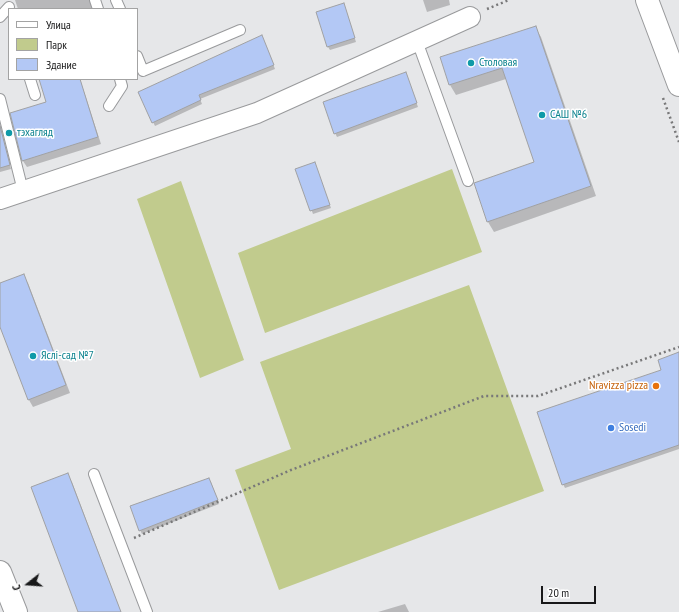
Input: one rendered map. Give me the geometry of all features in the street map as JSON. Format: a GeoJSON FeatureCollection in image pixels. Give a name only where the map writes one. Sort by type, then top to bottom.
{"type":"FeatureCollection","features":[{"type":"Feature","properties":{"kind":"main road"},"geometry":{"type":"LineString","coordinates":[[647,0],[679,86]]}},
{"type":"Feature","properties":{"kind":"main road"},"geometry":{"type":"LineString","coordinates":[[0,572],[16,612]]}},
{"type":"Feature","properties":{"kind":"street"},"geometry":{"type":"LineString","coordinates":[[0,199],[257,113],[470,17]]}},
{"type":"Feature","properties":{"kind":"lane"},"geometry":{"type":"LineString","coordinates":[[0,17],[9,5]]}},
{"type":"Feature","properties":{"kind":"lane"},"geometry":{"type":"LineString","coordinates":[[138,58],[143,71],[240,30]]}},
{"type":"Feature","properties":{"kind":"lane"},"geometry":{"type":"LineString","coordinates":[[417,41],[468,181]]}},
{"type":"Feature","properties":{"kind":"lane"},"geometry":{"type":"LineString","coordinates":[[30,80],[35,95]]}},
{"type":"Feature","properties":{"kind":"lane"},"geometry":{"type":"LineString","coordinates":[[109,106],[122,86],[120,80]]}},
{"type":"Feature","properties":{"kind":"lane"},"geometry":{"type":"LineString","coordinates":[[0,99],[24,191]]}},
{"type":"Feature","properties":{"kind":"lane"},"geometry":{"type":"LineString","coordinates":[[94,474],[147,612]]}},
{"type":"Feature","properties":{"kind":"path"},"geometry":{"type":"LineString","coordinates":[[470,17],[509,0]]}},
{"type":"Feature","properties":{"kind":"path"},"geometry":{"type":"LineString","coordinates":[[121,543],[291,470],[484,396],[538,396],[679,347]]}},
{"type":"Feature","properties":{"kind":"green space"},"geometry":{"type":"Polygon","coordinates":[[[452,169],[482,252],[265,333],[238,253],[452,169]]]}},
{"type":"Feature","properties":{"kind":"green space"},"geometry":{"type":"Polygon","coordinates":[[[181,181],[244,360],[200,378],[137,199],[181,181]]]}},
{"type":"Feature","properties":{"kind":"green space"},"geometry":{"type":"Polygon","coordinates":[[[469,285],[544,491],[279,590],[235,470],[291,449],[260,362],[469,285]]]}},
{"type":"Feature","properties":{"kind":"building"},"geometry":{"type":"Polygon","coordinates":[[[344,3],[355,38],[327,47],[316,12],[344,3]]]}},
{"type":"Feature","properties":{"kind":"building","name":"САШ №6"},"geometry":{"type":"Polygon","coordinates":[[[536,26],[591,186],[487,222],[474,183],[534,162],[502,68],[449,85],[440,57],[536,26]]]}},
{"type":"Feature","properties":{"kind":"building"},"geometry":{"type":"Polygon","coordinates":[[[262,35],[274,65],[199,95],[201,100],[152,123],[138,92],[262,35]]]}},
{"type":"Feature","properties":{"kind":"building"},"geometry":{"type":"Polygon","coordinates":[[[406,72],[417,103],[334,134],[323,102],[406,72]]]}},
{"type":"Feature","properties":{"kind":"building"},"geometry":{"type":"Polygon","coordinates":[[[39,80],[80,80],[98,137],[22,161],[10,113],[46,102],[39,80]]]}},
{"type":"Feature","properties":{"kind":"building"},"geometry":{"type":"Polygon","coordinates":[[[0,126],[10,165],[0,168],[0,126]]]}},
{"type":"Feature","properties":{"kind":"building"},"geometry":{"type":"Polygon","coordinates":[[[315,162],[330,205],[310,211],[295,169],[315,162]]]}},
{"type":"Feature","properties":{"kind":"building","name":"Яслі-сад №7"},"geometry":{"type":"Polygon","coordinates":[[[24,274],[66,385],[28,400],[0,327],[0,283],[24,274]]]}},
{"type":"Feature","properties":{"kind":"building","name":"Sosedi"},"geometry":{"type":"Polygon","coordinates":[[[679,352],[679,445],[562,485],[537,412],[661,370],[658,360],[679,352]]]}},
{"type":"Feature","properties":{"kind":"building"},"geometry":{"type":"Polygon","coordinates":[[[68,473],[121,612],[78,612],[31,487],[68,473]]]}},
{"type":"Feature","properties":{"kind":"building"},"geometry":{"type":"Polygon","coordinates":[[[209,478],[218,500],[139,531],[130,506],[209,478]]]}},
{"type":"Feature","properties":{"kind":"place","name":"Столовая"},"geometry":{"type":"Point","coordinates":[471,63]}},
{"type":"Feature","properties":{"kind":"place","name":"САШ №6"},"geometry":{"type":"Point","coordinates":[542,115]}},
{"type":"Feature","properties":{"kind":"place","name":"тэхагляд"},"geometry":{"type":"Point","coordinates":[9,133]}},
{"type":"Feature","properties":{"kind":"place","name":"Яслі-сад №7"},"geometry":{"type":"Point","coordinates":[33,356]}},
{"type":"Feature","properties":{"kind":"place","name":"Nravizza pizza"},"geometry":{"type":"Point","coordinates":[656,386]}},
{"type":"Feature","properties":{"kind":"place","name":"Sosedi"},"geometry":{"type":"Point","coordinates":[611,428]}}]}
